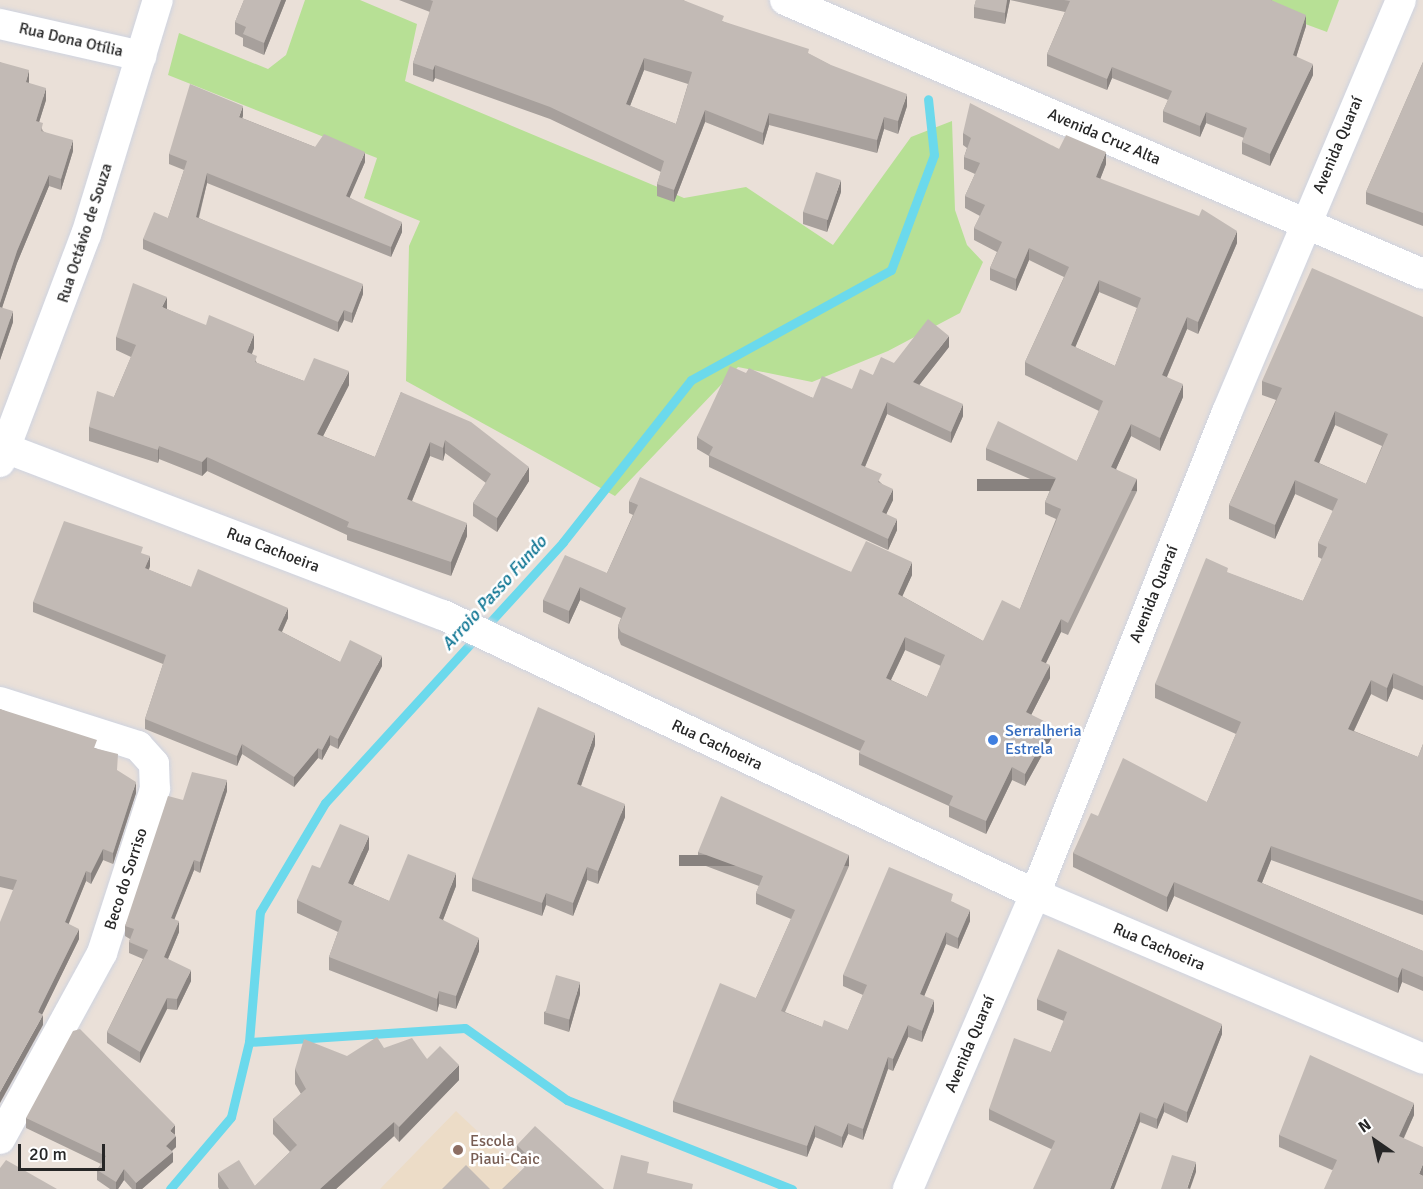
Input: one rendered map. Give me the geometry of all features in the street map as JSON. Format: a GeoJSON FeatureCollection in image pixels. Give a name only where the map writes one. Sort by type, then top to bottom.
{"type":"FeatureCollection","features":[{"type":"Feature","properties":{"kind":"street","name":"Rua Octávio de Souza"},"geometry":{"type":"LineString","coordinates":[[3,455],[86,235],[158,0]]}},
{"type":"Feature","properties":{"kind":"street","name":"Avenida Cruz Alta"},"geometry":{"type":"LineString","coordinates":[[785,0],[1423,274]]}},
{"type":"Feature","properties":{"kind":"street","name":"Avenida Quaraí"},"geometry":{"type":"LineString","coordinates":[[908,1189],[1035,894],[1305,223],[1401,0]]}},
{"type":"Feature","properties":{"kind":"street","name":"Rua Dona Otília"},"geometry":{"type":"LineString","coordinates":[[0,24],[141,56]]}},
{"type":"Feature","properties":{"kind":"street","name":"Rua Cachoeira"},"geometry":{"type":"LineString","coordinates":[[3,455],[443,615],[1035,894],[1423,1059]]}},
{"type":"Feature","properties":{"kind":"street","name":"Beco do Sorriso"},"geometry":{"type":"LineString","coordinates":[[0,702],[138,746],[154,764],[155,789],[102,953],[0,1139]]}},
{"type":"Feature","properties":{"kind":"shaded area","name":"Escola Piaui-Caic"},"geometry":{"type":"Polygon","coordinates":[[[456,1111],[539,1189],[380,1189],[456,1111]]]}},
{"type":"Feature","properties":{"kind":"green space"},"geometry":{"type":"Polygon","coordinates":[[[305,0],[360,0],[417,24],[405,81],[684,198],[746,187],[833,245],[911,137],[952,121],[955,210],[967,245],[983,262],[960,313],[888,351],[812,382],[738,367],[615,496],[406,381],[409,246],[420,221],[364,198],[377,158],[168,75],[179,33],[268,69],[286,55],[305,0]]]}},
{"type":"Feature","properties":{"kind":"green space"},"geometry":{"type":"Polygon","coordinates":[[[1240,0],[1339,0],[1327,32],[1240,0]]]}},
{"type":"Feature","properties":{"kind":"building"},"geometry":{"type":"Polygon","coordinates":[[[244,0],[281,0],[264,43],[243,34],[246,27],[235,22],[244,0]]]}},
{"type":"Feature","properties":{"kind":"building"},"geometry":{"type":"Polygon","coordinates":[[[430,0],[683,0],[724,16],[722,21],[809,49],[808,53],[831,65],[907,94],[898,121],[884,117],[877,140],[769,113],[763,133],[705,110],[674,190],[657,184],[664,161],[550,107],[435,65],[433,70],[413,63],[433,1],[430,0]],[[644,58],[626,104],[676,124],[692,72],[644,58]]]}},
{"type":"Feature","properties":{"kind":"building"},"geometry":{"type":"Polygon","coordinates":[[[976,0],[1007,0],[1005,13],[974,7],[976,0]]]}},
{"type":"Feature","properties":{"kind":"building"},"geometry":{"type":"Polygon","coordinates":[[[1064,0],[1271,0],[1306,15],[1293,55],[1313,64],[1270,154],[1242,142],[1247,128],[1206,112],[1200,126],[1163,111],[1172,91],[1112,67],[1107,79],[1047,54],[1070,1],[1064,0]]]}},
{"type":"Feature","properties":{"kind":"building"},"geometry":{"type":"Polygon","coordinates":[[[0,62],[29,70],[26,82],[46,88],[36,121],[43,123],[41,131],[73,140],[61,179],[49,175],[17,251],[0,303],[0,62]]]}},
{"type":"Feature","properties":{"kind":"building"},"geometry":{"type":"Polygon","coordinates":[[[1423,62],[1423,213],[1366,192],[1423,62]]]}},
{"type":"Feature","properties":{"kind":"building"},"geometry":{"type":"Polygon","coordinates":[[[190,84],[243,106],[239,117],[315,147],[324,134],[365,152],[346,196],[402,222],[391,247],[207,173],[196,217],[363,284],[352,313],[344,310],[338,322],[143,239],[154,212],[168,218],[187,161],[169,154],[190,84]]]}},
{"type":"Feature","properties":{"kind":"building"},"geometry":{"type":"Polygon","coordinates":[[[970,103],[1059,149],[1066,135],[1106,152],[1096,177],[1199,216],[1202,209],[1237,231],[1198,322],[1187,317],[1162,375],[1183,384],[1160,438],[1131,424],[1111,467],[1137,479],[1068,623],[1061,619],[1041,661],[1050,665],[1026,712],[1052,725],[1025,774],[1012,767],[986,821],[949,805],[953,796],[859,753],[865,741],[621,632],[618,626],[626,608],[580,587],[569,611],[543,600],[565,555],[607,573],[638,505],[629,501],[640,477],[851,572],[866,541],[912,562],[898,594],[983,641],[1002,600],[1020,609],[1061,509],[1045,502],[1056,478],[986,448],[998,421],[1077,461],[1103,401],[1025,362],[1069,267],[1029,248],[1016,279],[990,268],[1002,242],[974,228],[985,205],[965,196],[980,163],[964,157],[971,138],[963,133],[970,103]],[[1099,280],[1071,345],[1115,366],[1141,298],[1099,280]],[[905,637],[886,678],[927,697],[945,655],[905,637]]]}},
{"type":"Feature","properties":{"kind":"building"},"geometry":{"type":"Polygon","coordinates":[[[816,172],[841,180],[828,220],[803,212],[816,172]]]}},
{"type":"Feature","properties":{"kind":"building"},"geometry":{"type":"Polygon","coordinates":[[[1312,268],[1423,317],[1423,686],[1393,673],[1387,688],[1371,680],[1348,729],[1418,757],[1423,744],[1423,901],[1271,846],[1257,881],[1423,951],[1423,977],[1402,968],[1398,978],[1174,882],[1167,897],[1073,853],[1091,813],[1098,816],[1123,758],[1207,802],[1241,722],[1155,684],[1206,558],[1228,568],[1227,572],[1303,601],[1327,547],[1318,543],[1338,499],[1295,480],[1275,525],[1229,505],[1282,388],[1262,381],[1312,268]],[[1335,411],[1314,461],[1366,484],[1388,434],[1335,411]]]}},
{"type":"Feature","properties":{"kind":"building"},"geometry":{"type":"Polygon","coordinates":[[[133,283],[167,297],[162,307],[206,325],[209,315],[254,334],[247,352],[257,356],[255,362],[304,381],[314,358],[349,371],[317,434],[375,457],[401,392],[471,422],[529,467],[497,518],[473,503],[491,474],[445,440],[443,448],[430,442],[407,499],[467,523],[451,562],[347,527],[349,522],[207,457],[202,462],[159,446],[158,450],[89,427],[97,391],[114,397],[136,345],[116,337],[133,283]]]}},
{"type":"Feature","properties":{"kind":"building"},"geometry":{"type":"Polygon","coordinates":[[[0,307],[13,311],[0,349],[0,307]]]}},
{"type":"Feature","properties":{"kind":"building"},"geometry":{"type":"Polygon","coordinates":[[[928,319],[949,336],[913,382],[963,404],[951,432],[887,402],[861,465],[882,474],[878,482],[893,489],[882,512],[897,519],[888,539],[709,455],[713,447],[697,437],[730,366],[746,373],[749,368],[813,398],[822,376],[852,389],[860,369],[873,375],[881,357],[894,363],[928,319]]]}},
{"type":"Feature","properties":{"kind":"building"},"geometry":{"type":"Polygon","coordinates":[[[64,521],[143,547],[141,553],[150,556],[145,568],[191,587],[198,569],[288,608],[278,630],[340,662],[350,640],[382,656],[338,739],[330,735],[322,750],[318,748],[294,777],[242,744],[237,756],[145,719],[166,655],[33,602],[64,521]]]}},
{"type":"Feature","properties":{"kind":"building"},"geometry":{"type":"Polygon","coordinates":[[[538,707],[595,733],[577,784],[625,804],[598,871],[587,867],[573,903],[546,893],[542,903],[472,878],[538,707]]]}},
{"type":"Feature","properties":{"kind":"building"},"geometry":{"type":"Polygon","coordinates":[[[0,709],[97,740],[94,748],[118,754],[117,770],[136,782],[113,853],[103,849],[91,873],[86,871],[65,922],[79,929],[38,1012],[43,1015],[0,1092],[0,922],[17,880],[0,876],[0,709]]]}},
{"type":"Feature","properties":{"kind":"building"},"geometry":{"type":"Polygon","coordinates":[[[192,772],[227,780],[200,862],[194,860],[171,918],[179,921],[164,957],[191,970],[177,999],[167,998],[140,1052],[107,1032],[148,950],[129,942],[134,929],[125,926],[168,796],[183,800],[192,772]]]}},
{"type":"Feature","properties":{"kind":"building"},"geometry":{"type":"Polygon","coordinates":[[[721,796],[849,855],[781,1011],[822,1027],[824,1020],[848,1030],[867,985],[843,975],[889,867],[953,894],[951,901],[970,910],[958,938],[946,932],[920,994],[934,1000],[922,1031],[908,1025],[893,1059],[888,1057],[863,1129],[848,1123],[842,1137],[815,1125],[807,1146],[673,1101],[720,983],[756,998],[795,910],[756,893],[763,876],[698,852],[721,796]]]}},
{"type":"Feature","properties":{"kind":"building"},"geometry":{"type":"Polygon","coordinates":[[[340,824],[369,836],[348,883],[389,901],[408,854],[456,873],[439,918],[479,938],[456,996],[439,991],[437,999],[329,957],[342,921],[297,900],[312,865],[320,868],[340,824]]]}},
{"type":"Feature","properties":{"kind":"building"},"geometry":{"type":"Polygon","coordinates":[[[1058,949],[1222,1024],[1187,1112],[1164,1102],[1157,1119],[1140,1112],[1110,1189],[1033,1189],[1055,1141],[989,1109],[1014,1038],[1051,1052],[1067,1012],[1037,999],[1058,949]]]}},
{"type":"Feature","properties":{"kind":"building"},"geometry":{"type":"Polygon","coordinates":[[[556,975],[580,982],[569,1019],[545,1012],[556,975]]]}},
{"type":"Feature","properties":{"kind":"building"},"geometry":{"type":"Polygon","coordinates":[[[80,1029],[175,1125],[170,1131],[176,1136],[166,1146],[173,1152],[136,1183],[124,1169],[116,1182],[97,1170],[106,1156],[26,1118],[73,1031],[80,1029]]]}},
{"type":"Feature","properties":{"kind":"building"},"geometry":{"type":"Polygon","coordinates":[[[377,1037],[384,1048],[412,1038],[427,1059],[440,1046],[459,1065],[399,1127],[394,1122],[320,1189],[229,1189],[218,1173],[239,1160],[255,1186],[297,1145],[273,1119],[306,1089],[295,1069],[304,1039],[347,1056],[377,1037]]]}},
{"type":"Feature","properties":{"kind":"building"},"geometry":{"type":"Polygon","coordinates":[[[1310,1055],[1414,1103],[1399,1136],[1423,1147],[1423,1164],[1419,1174],[1423,1176],[1423,1189],[1324,1189],[1337,1160],[1279,1135],[1310,1055]]]}},
{"type":"Feature","properties":{"kind":"building"},"geometry":{"type":"Polygon","coordinates":[[[535,1126],[604,1189],[502,1189],[532,1160],[517,1145],[535,1126]]]}},
{"type":"Feature","properties":{"kind":"building"},"geometry":{"type":"Polygon","coordinates":[[[621,1155],[649,1162],[647,1173],[693,1184],[692,1189],[613,1189],[621,1155]]]}},
{"type":"Feature","properties":{"kind":"building"},"geometry":{"type":"Polygon","coordinates":[[[1172,1155],[1196,1162],[1187,1188],[1191,1189],[1161,1189],[1172,1155]]]}},
{"type":"Feature","properties":{"kind":"building"},"geometry":{"type":"Polygon","coordinates":[[[6,1160],[57,1189],[0,1189],[0,1168],[6,1160]]]}},
{"type":"Feature","properties":{"kind":"building"},"geometry":{"type":"Polygon","coordinates":[[[466,1165],[490,1189],[442,1189],[466,1165]]]}},
{"type":"Feature","properties":{"kind":"waterway","name":"Arroio Passo Fundo"},"geometry":{"type":"LineString","coordinates":[[170,1189],[231,1117],[249,1042],[260,912],[325,803],[563,542],[691,380],[891,270],[934,155],[928,99]]}},
{"type":"Feature","properties":{"kind":"waterway"},"geometry":{"type":"LineString","coordinates":[[249,1042],[465,1028],[567,1100],[792,1189]]}},
{"type":"Feature","properties":{"kind":"place","name":"Serralheria Estrela"},"geometry":{"type":"Point","coordinates":[993,740]}},
{"type":"Feature","properties":{"kind":"place","name":"Escola Piaui-Caic"},"geometry":{"type":"Point","coordinates":[458,1150]}}]}
